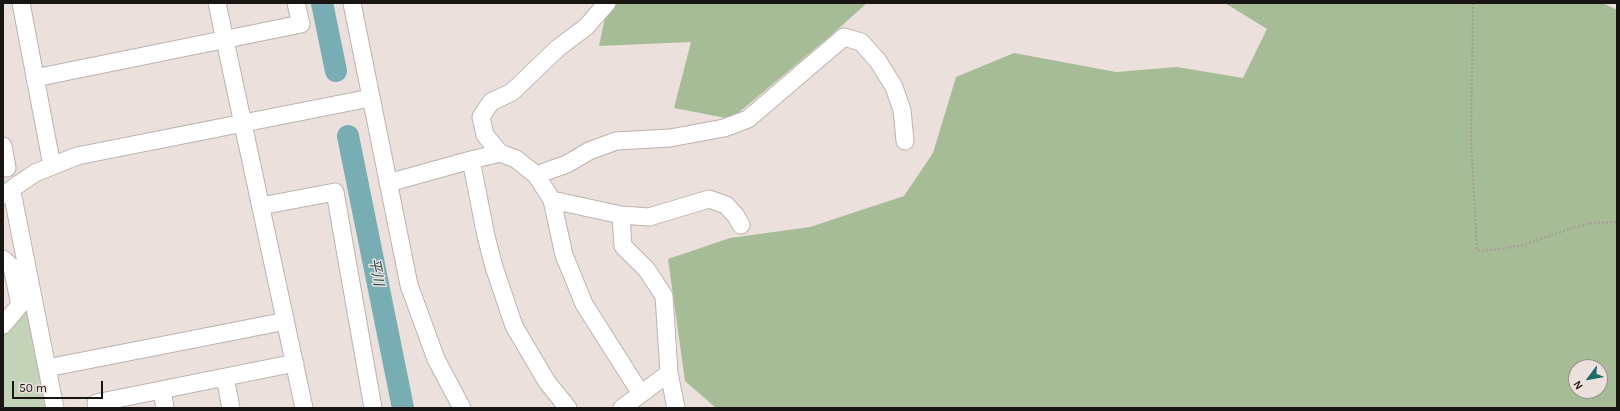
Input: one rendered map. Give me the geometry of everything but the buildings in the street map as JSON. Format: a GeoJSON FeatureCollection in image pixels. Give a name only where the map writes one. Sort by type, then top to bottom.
{"type":"FeatureCollection","features":[{"type":"Feature","properties":{"kind":"street"},"geometry":{"type":"LineString","coordinates":[[21,3],[52,166]]}},
{"type":"Feature","properties":{"kind":"street"},"geometry":{"type":"LineString","coordinates":[[217,3],[304,408]]}},
{"type":"Feature","properties":{"kind":"street"},"geometry":{"type":"LineString","coordinates":[[35,78],[301,24],[296,3]]}},
{"type":"Feature","properties":{"kind":"street"},"geometry":{"type":"LineString","coordinates":[[352,3],[405,267],[414,302],[436,359],[462,408]]}},
{"type":"Feature","properties":{"kind":"street"},"geometry":{"type":"LineString","coordinates":[[500,154],[485,135],[481,117],[491,102],[512,92],[558,48],[586,27],[607,3]]}},
{"type":"Feature","properties":{"kind":"street"},"geometry":{"type":"LineString","coordinates":[[536,175],[568,164],[589,151],[616,141],[678,136],[724,128],[748,119],[844,37],[861,42],[878,61],[890,81],[902,110],[905,141]]}},
{"type":"Feature","properties":{"kind":"street"},"geometry":{"type":"LineString","coordinates":[[55,408],[8,196],[35,173],[77,156],[370,98]]}},
{"type":"Feature","properties":{"kind":"street"},"geometry":{"type":"LineString","coordinates":[[3,146],[7,168]]}},
{"type":"Feature","properties":{"kind":"street"},"geometry":{"type":"LineString","coordinates":[[388,183],[471,160],[500,154],[516,158],[536,175],[552,200],[564,255],[584,304],[641,394]]}},
{"type":"Feature","properties":{"kind":"street"},"geometry":{"type":"LineString","coordinates":[[471,160],[486,236],[496,274],[514,326],[547,382],[568,408]]}},
{"type":"Feature","properties":{"kind":"street"},"geometry":{"type":"LineString","coordinates":[[261,206],[335,192],[373,408]]}},
{"type":"Feature","properties":{"kind":"street"},"geometry":{"type":"LineString","coordinates":[[552,200],[621,215],[649,217],[709,199],[726,204],[741,225]]}},
{"type":"Feature","properties":{"kind":"street"},"geometry":{"type":"LineString","coordinates":[[621,215],[623,246],[647,270],[664,296],[668,373],[676,408]]}},
{"type":"Feature","properties":{"kind":"street"},"geometry":{"type":"LineString","coordinates":[[3,259],[12,267],[20,304],[3,325]]}},
{"type":"Feature","properties":{"kind":"street"},"geometry":{"type":"LineString","coordinates":[[47,368],[276,323]]}},
{"type":"Feature","properties":{"kind":"street"},"geometry":{"type":"LineString","coordinates":[[97,408],[96,403],[294,363]]}},
{"type":"Feature","properties":{"kind":"street"},"geometry":{"type":"LineString","coordinates":[[622,408],[668,373]]}},
{"type":"Feature","properties":{"kind":"street"},"geometry":{"type":"LineString","coordinates":[[225,377],[231,408]]}},
{"type":"Feature","properties":{"kind":"street"},"geometry":{"type":"LineString","coordinates":[[162,390],[165,408]]}},
{"type":"Feature","properties":{"kind":"path"},"geometry":{"type":"LineString","coordinates":[[1473,3],[1471,140],[1477,250],[1482,251],[1520,246],[1569,229],[1592,223],[1617,222]]}},
{"type":"Feature","properties":{"kind":"green space"},"geometry":{"type":"Polygon","coordinates":[[[608,3],[867,3],[829,37],[731,119],[674,108],[691,42],[599,46],[608,3]]]}},
{"type":"Feature","properties":{"kind":"green space"},"geometry":{"type":"Polygon","coordinates":[[[1225,3],[1603,3],[1617,10],[1617,408],[716,408],[685,381],[668,259],[730,238],[810,227],[904,196],[933,153],[956,77],[1014,53],[1116,72],[1177,67],[1243,78],[1267,29],[1225,3]]]}},
{"type":"Feature","properties":{"kind":"green space"},"geometry":{"type":"Polygon","coordinates":[[[28,305],[47,408],[3,408],[3,335],[28,305]]]}},
{"type":"Feature","properties":{"kind":"waterway","name":"平川"},"geometry":{"type":"LineString","coordinates":[[322,3],[336,71]]}},
{"type":"Feature","properties":{"kind":"waterway","name":"平川"},"geometry":{"type":"LineString","coordinates":[[348,136],[403,408]]}}]}
